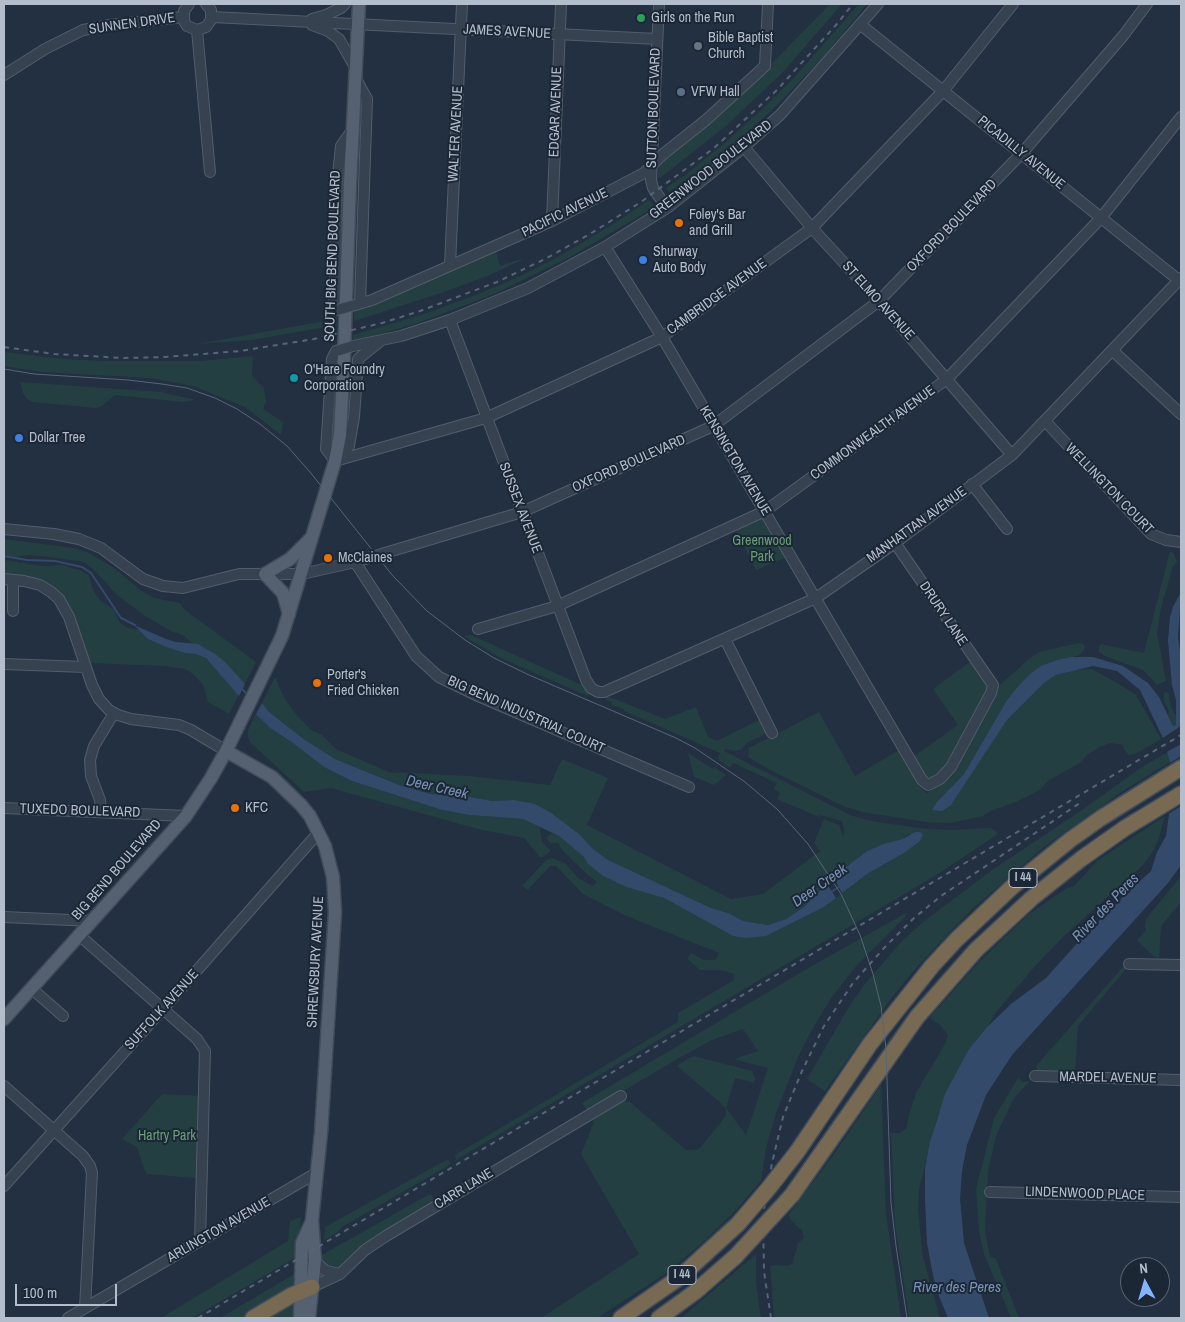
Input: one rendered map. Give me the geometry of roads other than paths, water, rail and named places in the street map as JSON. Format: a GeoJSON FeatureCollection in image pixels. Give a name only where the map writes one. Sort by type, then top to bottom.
{"type":"FeatureCollection","features":[{"type":"Feature","properties":{"kind":"highway","name":"I 44"},"geometry":{"type":"LineString","coordinates":[[620,1318],[680,1277],[754,1207],[797,1152],[870,1044],[926,974],[957,939],[1012,887],[1070,840],[1181,768]]}},
{"type":"Feature","properties":{"kind":"highway","name":"I 44"},"geometry":{"type":"LineString","coordinates":[[659,1318],[696,1292],[736,1256],[792,1195],[917,1017],[950,978],[1003,923],[1080,859],[1181,794]]}},
{"type":"Feature","properties":{"kind":"highway"},"geometry":{"type":"LineString","coordinates":[[254,1318],[307,1289]]}},
{"type":"Feature","properties":{"kind":"main road","name":"SOUTH BIG BEND BOULEVARD"},"geometry":{"type":"LineString","coordinates":[[237,730],[282,636],[335,461],[342,410],[360,4]]}},
{"type":"Feature","properties":{"kind":"main road"},"geometry":{"type":"LineString","coordinates":[[289,614],[283,593],[265,574],[290,559],[313,536]]}},
{"type":"Feature","properties":{"kind":"main road","name":"BIG BEND BOULEVARD"},"geometry":{"type":"LineString","coordinates":[[4,1019],[186,816],[211,778],[237,730]]}},
{"type":"Feature","properties":{"kind":"main road","name":"SHREWSBURY AVENUE"},"geometry":{"type":"LineString","coordinates":[[226,751],[280,783],[301,805],[318,832],[330,862],[333,878],[336,903],[318,1172],[312,1220],[315,1260],[300,1318]]}},
{"type":"Feature","properties":{"kind":"main road","name":"SHREWSBURY AVENUE"},"geometry":{"type":"LineString","coordinates":[[309,1318],[302,1243],[312,1220]]}},
{"type":"Feature","properties":{"kind":"street","name":"SUNNEN DRIVE"},"geometry":{"type":"LineString","coordinates":[[189,4],[185,8],[183,17],[188,26],[197,30]]}},
{"type":"Feature","properties":{"kind":"street"},"geometry":{"type":"LineString","coordinates":[[206,4],[211,10],[212,17],[210,23],[206,28],[197,30],[210,172]]}},
{"type":"Feature","properties":{"kind":"street"},"geometry":{"type":"LineString","coordinates":[[304,22],[326,15],[345,4]]}},
{"type":"Feature","properties":{"kind":"street","name":"WALTER AVENUE"},"geometry":{"type":"LineString","coordinates":[[450,265],[462,4]]}},
{"type":"Feature","properties":{"kind":"street","name":"EDGAR AVENUE"},"geometry":{"type":"LineString","coordinates":[[552,221],[561,4]]}},
{"type":"Feature","properties":{"kind":"street","name":"SUTTON BOULEVARD"},"geometry":{"type":"LineString","coordinates":[[659,4],[651,167],[654,188],[667,208]]}},
{"type":"Feature","properties":{"kind":"street","name":"PACIFIC AVENUE"},"geometry":{"type":"LineString","coordinates":[[353,129],[341,146],[338,174],[336,310],[357,304],[552,221],[644,173],[713,114],[765,66],[768,4]]}},
{"type":"Feature","properties":{"kind":"street","name":"GREENWOOD BOULEVARD"},"geometry":{"type":"LineString","coordinates":[[335,461],[326,449],[332,358],[336,351],[373,341],[380,341],[450,320],[528,288],[605,247],[667,208],[744,147],[780,115],[878,4]]}},
{"type":"Feature","properties":{"kind":"street","name":"CAMBRIDGE AVENUE"},"geometry":{"type":"LineString","coordinates":[[335,461],[486,418],[662,337],[812,228],[943,91],[1013,4]]}},
{"type":"Feature","properties":{"kind":"street","name":"OXFORD BOULEVARD"},"geometry":{"type":"LineString","coordinates":[[4,529],[79,539],[101,548],[143,579],[162,586],[183,588],[239,574],[302,574],[355,562],[522,512],[713,426],[879,301],[1022,153],[1123,36],[1147,4]]}},
{"type":"Feature","properties":{"kind":"street","name":"SUNNEN DRIVE"},"geometry":{"type":"LineString","coordinates":[[4,75],[45,49],[83,30],[110,24],[183,17]]}},
{"type":"Feature","properties":{"kind":"street"},"geometry":{"type":"LineString","coordinates":[[212,17],[358,24]]}},
{"type":"Feature","properties":{"kind":"street"},"geometry":{"type":"LineString","coordinates":[[304,22],[328,31],[339,39],[367,99],[357,304]]}},
{"type":"Feature","properties":{"kind":"street","name":"JAMES AVENUE"},"geometry":{"type":"LineString","coordinates":[[358,24],[657,39]]}},
{"type":"Feature","properties":{"kind":"street","name":"PICADILLY AVENUE"},"geometry":{"type":"LineString","coordinates":[[861,25],[1181,280]]}},
{"type":"Feature","properties":{"kind":"street","name":"COMMONWEALTH AVENUE"},"geometry":{"type":"LineString","coordinates":[[478,629],[557,606],[765,511],[947,380],[1101,218],[1181,117]]}},
{"type":"Feature","properties":{"kind":"street","name":"ST ELMO AVENUE"},"geometry":{"type":"LineString","coordinates":[[744,147],[812,228],[879,301],[1012,455]]}},
{"type":"Feature","properties":{"kind":"street","name":"KENSINGTON AVENUE"},"geometry":{"type":"LineString","coordinates":[[605,247],[662,337],[922,780]]}},
{"type":"Feature","properties":{"kind":"street","name":"MANHATTAN AVENUE"},"geometry":{"type":"LineString","coordinates":[[598,692],[609,691],[816,598],[1012,455],[1181,280]]}},
{"type":"Feature","properties":{"kind":"street","name":"SUSSEX AVENUE"},"geometry":{"type":"LineString","coordinates":[[450,320],[586,680],[591,688],[598,692]]}},
{"type":"Feature","properties":{"kind":"street"},"geometry":{"type":"LineString","coordinates":[[358,359],[380,341]]}},
{"type":"Feature","properties":{"kind":"street"},"geometry":{"type":"LineString","coordinates":[[335,461],[349,446],[354,417],[358,359],[354,346]]}},
{"type":"Feature","properties":{"kind":"street"},"geometry":{"type":"LineString","coordinates":[[1113,351],[1181,414]]}},
{"type":"Feature","properties":{"kind":"street","name":"WELLINGTON COURT"},"geometry":{"type":"LineString","coordinates":[[1045,421],[1151,534],[1166,540],[1181,542]]}},
{"type":"Feature","properties":{"kind":"street"},"geometry":{"type":"LineString","coordinates":[[972,484],[1007,529]]}},
{"type":"Feature","properties":{"kind":"street","name":"DRURY LANE"},"geometry":{"type":"LineString","coordinates":[[895,542],[993,685],[951,766],[936,782],[928,784],[922,780]]}},
{"type":"Feature","properties":{"kind":"street","name":"BIG BEND INDUSTRIAL COURT"},"geometry":{"type":"LineString","coordinates":[[355,562],[416,656],[439,677],[478,696],[689,787]]}},
{"type":"Feature","properties":{"kind":"street"},"geometry":{"type":"LineString","coordinates":[[13,611],[8,579],[40,585],[51,592],[59,599],[69,617],[85,667],[99,699],[114,713],[131,719],[179,725],[226,751]]}},
{"type":"Feature","properties":{"kind":"street"},"geometry":{"type":"LineString","coordinates":[[724,639],[772,733]]}},
{"type":"Feature","properties":{"kind":"street"},"geometry":{"type":"LineString","coordinates":[[4,664],[85,667]]}},
{"type":"Feature","properties":{"kind":"street"},"geometry":{"type":"LineString","coordinates":[[101,811],[99,794],[91,776],[90,760],[94,746],[114,713]]}},
{"type":"Feature","properties":{"kind":"street","name":"TUXEDO BOULEVARD"},"geometry":{"type":"LineString","coordinates":[[4,808],[186,816]]}},
{"type":"Feature","properties":{"kind":"street","name":"SUFFOLK AVENUE"},"geometry":{"type":"LineString","coordinates":[[4,1186],[318,832]]}},
{"type":"Feature","properties":{"kind":"street"},"geometry":{"type":"LineString","coordinates":[[4,917],[92,921]]}},
{"type":"Feature","properties":{"kind":"street"},"geometry":{"type":"LineString","coordinates":[[79,936],[197,1039],[206,1052],[200,1241]]}},
{"type":"Feature","properties":{"kind":"street"},"geometry":{"type":"LineString","coordinates":[[1129,964],[1181,965]]}},
{"type":"Feature","properties":{"kind":"street"},"geometry":{"type":"LineString","coordinates":[[31,988],[63,1016]]}},
{"type":"Feature","properties":{"kind":"street","name":"MARDEL AVENUE"},"geometry":{"type":"LineString","coordinates":[[1035,1076],[1181,1080]]}},
{"type":"Feature","properties":{"kind":"street"},"geometry":{"type":"LineString","coordinates":[[4,1086],[83,1156],[90,1166],[92,1173],[85,1308]]}},
{"type":"Feature","properties":{"kind":"street","name":"CARR LANE"},"geometry":{"type":"LineString","coordinates":[[307,1289],[340,1274],[365,1250],[386,1236],[621,1096]]}},
{"type":"Feature","properties":{"kind":"street","name":"ARLINGTON AVENUE"},"geometry":{"type":"LineString","coordinates":[[68,1318],[318,1172]]}},
{"type":"Feature","properties":{"kind":"street","name":"LINDENWOOD PLACE"},"geometry":{"type":"LineString","coordinates":[[990,1192],[1181,1197]]}},
{"type":"Feature","properties":{"kind":"street"},"geometry":{"type":"LineString","coordinates":[[315,1260],[326,1271],[340,1274]]}},
{"type":"Feature","properties":{"kind":"water","name":"River des Peres"},"geometry":{"type":"Polygon","coordinates":[[[1181,592],[1178,638],[1181,657],[1181,865],[1168,883],[1012,1055],[986,1095],[967,1145],[962,1171],[960,1199],[964,1243],[989,1318],[948,1318],[936,1289],[931,1265],[927,1243],[925,1200],[925,1168],[930,1142],[945,1094],[969,1049],[987,1027],[1011,1004],[1046,978],[1080,940],[1151,871],[1157,852],[1166,836],[1173,784],[1170,762],[1163,738],[1140,690],[1117,671],[1093,666],[1056,675],[1044,683],[1007,720],[951,805],[942,811],[932,810],[937,802],[964,774],[1007,700],[1020,684],[1041,666],[1057,660],[1072,657],[1093,657],[1123,666],[1148,683],[1159,697],[1173,726],[1176,725],[1176,700],[1172,685],[1168,641],[1170,617],[1181,592]]]}},
{"type":"Feature","properties":{"kind":"water"},"geometry":{"type":"Polygon","coordinates":[[[134,625],[176,642],[198,644],[215,654],[245,684],[239,696],[206,658],[166,647],[148,639],[134,625]]]}},
{"type":"Feature","properties":{"kind":"water"},"geometry":{"type":"Polygon","coordinates":[[[262,703],[269,712],[305,740],[335,759],[399,785],[431,794],[492,801],[513,800],[535,804],[551,813],[579,834],[593,849],[608,860],[743,921],[768,925],[786,919],[804,907],[827,884],[836,898],[824,907],[766,936],[746,938],[733,936],[664,898],[626,887],[603,876],[559,836],[523,819],[469,815],[442,810],[352,781],[324,767],[270,728],[256,714],[262,703]]]}},
{"type":"Feature","properties":{"kind":"water"},"geometry":{"type":"Polygon","coordinates":[[[915,832],[920,832],[923,835],[919,842],[904,853],[867,874],[842,893],[834,878],[837,874],[867,851],[883,844],[903,839],[915,832]]]}},
{"type":"Feature","properties":{"kind":"waterway","name":"Deer Creek"},"geometry":{"type":"LineString","coordinates":[[4,556],[27,560],[55,561],[82,567],[91,573],[121,618],[135,625]]}},
{"type":"Feature","properties":{"kind":"waterway","name":"Deer Creek"},"geometry":{"type":"LineString","coordinates":[[241,688],[248,695]]}},
{"type":"Feature","properties":{"kind":"waterway","name":"Deer Creek"},"geometry":{"type":"LineString","coordinates":[[831,892],[840,886]]}},
{"type":"Feature","properties":{"kind":"tram line"},"geometry":{"type":"LineString","coordinates":[[4,369],[34,374],[128,380],[187,388],[215,398],[237,409],[260,424],[287,446],[393,576],[427,611],[465,640],[494,658],[529,675],[676,738],[695,748],[745,782],[778,810],[808,844],[841,894],[860,935],[873,974],[881,1006],[886,1049],[891,1203],[907,1318]]}},
{"type":"Feature","properties":{"kind":"railway"},"geometry":{"type":"LineString","coordinates":[[4,347],[54,354],[123,358],[165,357],[240,351],[314,339],[382,323],[497,282],[545,259],[590,234],[641,202],[714,148],[777,90],[853,4]]}},
{"type":"Feature","properties":{"kind":"railway"},"geometry":{"type":"LineString","coordinates":[[198,1318],[1181,735]]}},
{"type":"Feature","properties":{"kind":"railway"},"geometry":{"type":"LineString","coordinates":[[771,1318],[764,1272],[763,1215],[772,1163],[783,1117],[802,1071],[824,1026],[853,983],[914,918],[941,896],[1080,803]]}},
{"type":"Feature","properties":{"kind":"place","name":"Girls on the Run"},"geometry":{"type":"Point","coordinates":[641,18]}},
{"type":"Feature","properties":{"kind":"place","name":"Bible Baptist Church"},"geometry":{"type":"Point","coordinates":[698,46]}},
{"type":"Feature","properties":{"kind":"place","name":"VFW Hall"},"geometry":{"type":"Point","coordinates":[681,92]}},
{"type":"Feature","properties":{"kind":"place","name":"Foley's Bar and Grill"},"geometry":{"type":"Point","coordinates":[679,223]}},
{"type":"Feature","properties":{"kind":"place","name":"Shurway Auto Body"},"geometry":{"type":"Point","coordinates":[643,260]}},
{"type":"Feature","properties":{"kind":"place","name":"O'Hare Foundry Corporation"},"geometry":{"type":"Point","coordinates":[294,378]}},
{"type":"Feature","properties":{"kind":"place","name":"Dollar Tree"},"geometry":{"type":"Point","coordinates":[19,438]}},
{"type":"Feature","properties":{"kind":"place","name":"McClaines"},"geometry":{"type":"Point","coordinates":[328,558]}},
{"type":"Feature","properties":{"kind":"place","name":"Porter's Fried Chicken"},"geometry":{"type":"Point","coordinates":[317,683]}},
{"type":"Feature","properties":{"kind":"place","name":"KFC"},"geometry":{"type":"Point","coordinates":[235,808]}},
{"type":"Feature","properties":{"kind":"park label","name":"Greenwood Park"},"geometry":{"type":"Point","coordinates":[762,550]}},
{"type":"Feature","properties":{"kind":"park label","name":"Hartry Park"},"geometry":{"type":"Point","coordinates":[167,1136]}}]}
